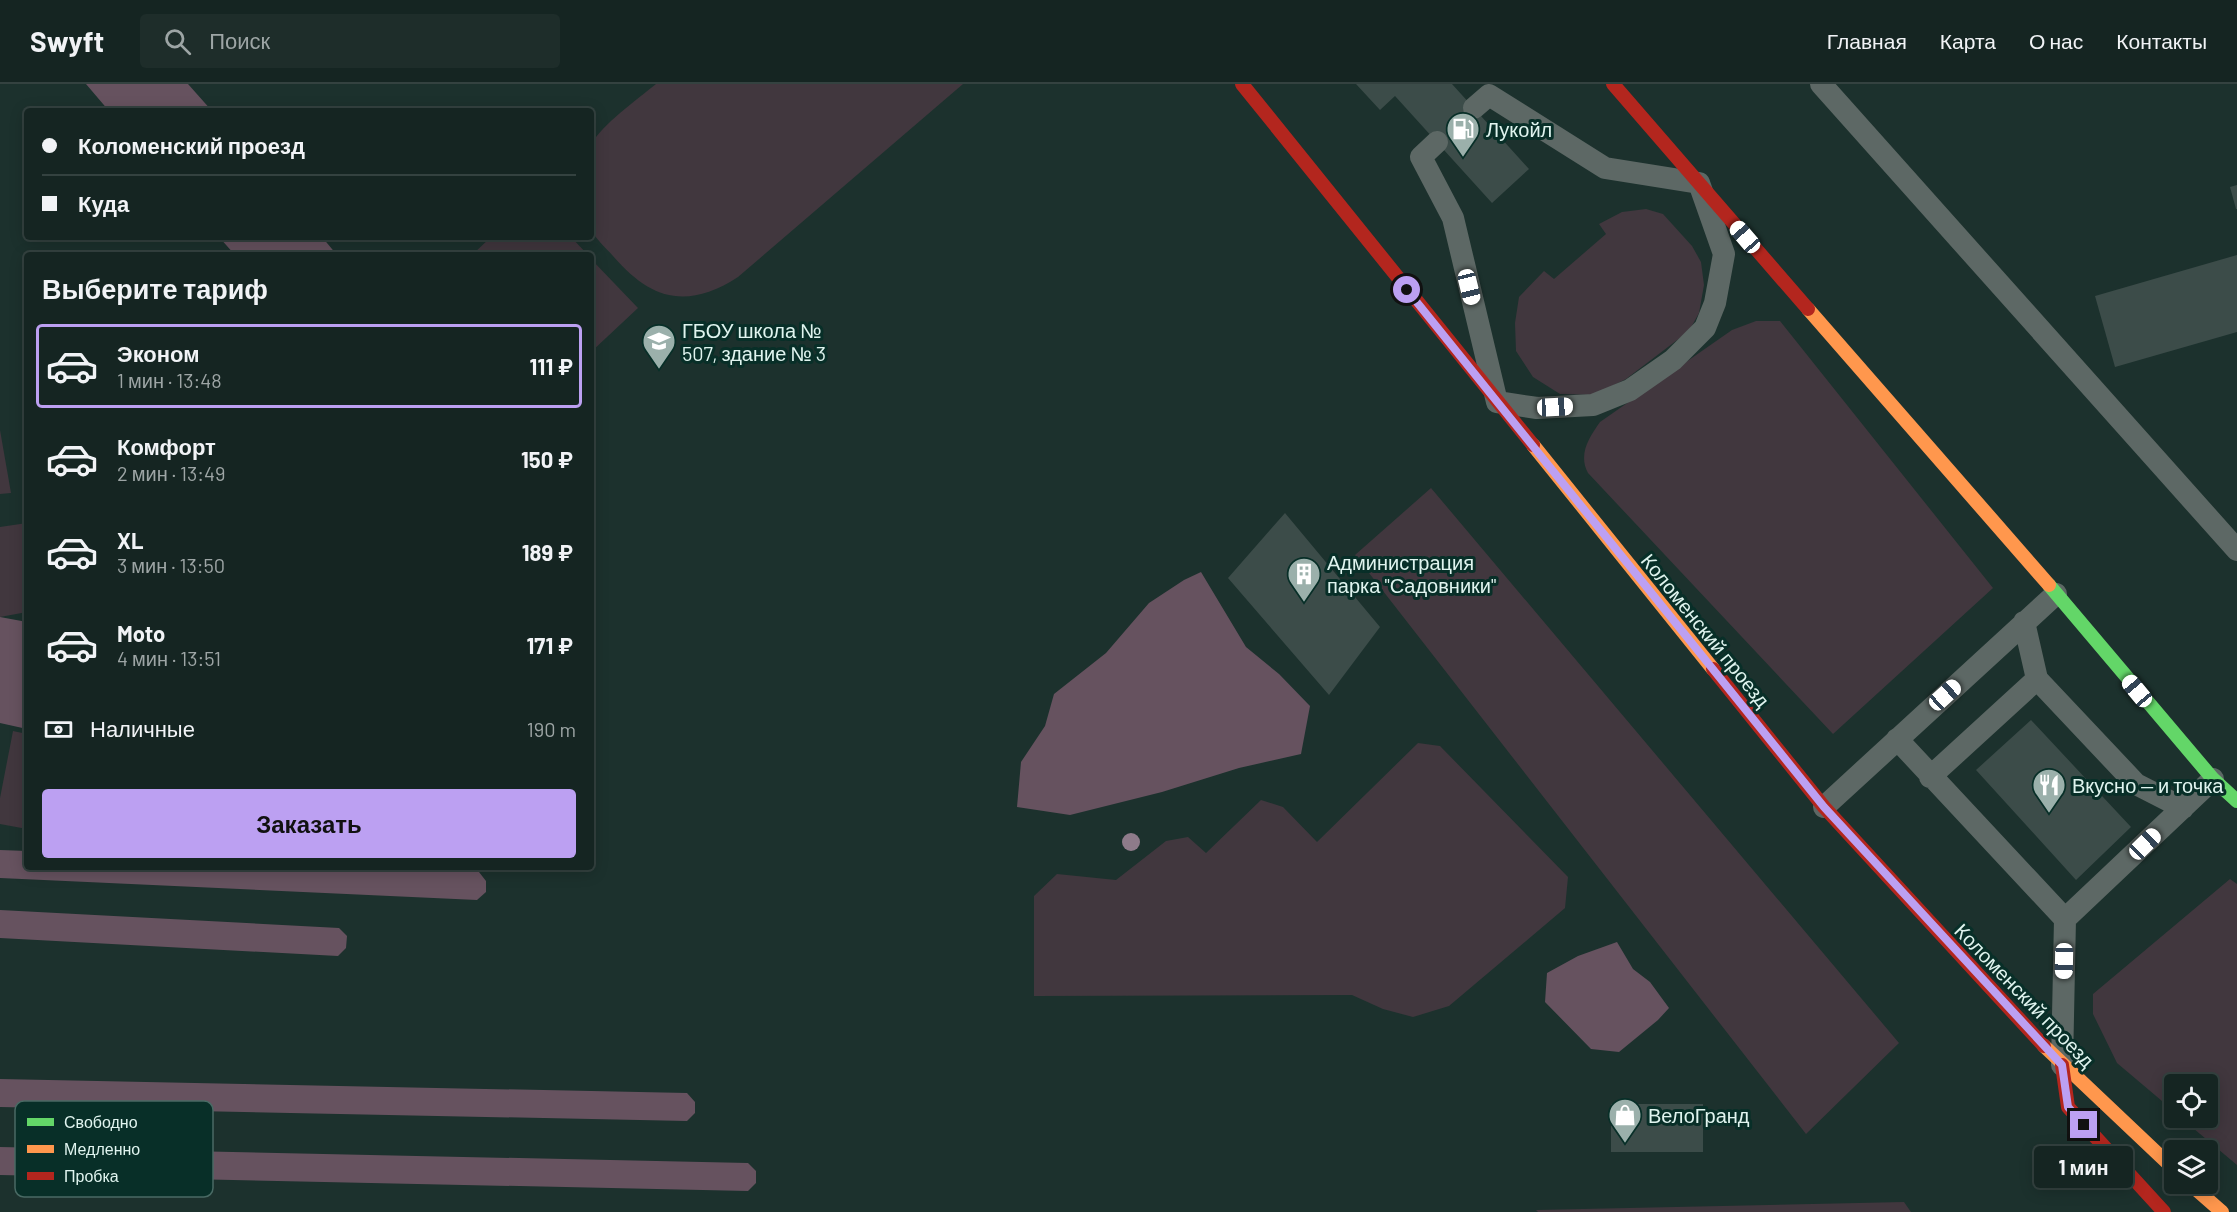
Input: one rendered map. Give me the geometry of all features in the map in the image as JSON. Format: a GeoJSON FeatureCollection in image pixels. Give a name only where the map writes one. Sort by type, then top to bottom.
{"type":"FeatureCollection","features":[{"type":"Feature","properties":{"kind":"main road","name":"Коломенский проезд"},"geometry":{"type":"LineString","coordinates":[[1242,84],[1824,807],[2062,1065],[2164,1160]]}},
{"type":"Feature","properties":{"kind":"main road"},"geometry":{"type":"LineString","coordinates":[[1613,84],[2056,594],[2212,779],[2237,801]]}},
{"type":"Feature","properties":{"kind":"main road"},"geometry":{"type":"LineString","coordinates":[[2062,1065],[2068,1107],[2164,1212]]}},
{"type":"Feature","properties":{"kind":"main road"},"geometry":{"type":"LineString","coordinates":[[2201,1194],[2222,1212]]}},
{"type":"Feature","properties":{"kind":"lane"},"geometry":{"type":"LineString","coordinates":[[1821,84],[2237,550]]}},
{"type":"Feature","properties":{"kind":"lane"},"geometry":{"type":"LineString","coordinates":[[1437,142],[1421,157],[1453,218],[1497,402],[1537,408],[1593,405],[1630,390],[1673,360],[1705,327],[1714,303],[1724,254],[1699,183],[1605,168],[1489,95],[1474,108]]}},
{"type":"Feature","properties":{"kind":"lane"},"geometry":{"type":"LineString","coordinates":[[1824,807],[2056,594]]}},
{"type":"Feature","properties":{"kind":"lane"},"geometry":{"type":"LineString","coordinates":[[2024,622],[2037,679],[2136,784],[2183,808]]}},
{"type":"Feature","properties":{"kind":"lane"},"geometry":{"type":"LineString","coordinates":[[1930,777],[2037,679]]}},
{"type":"Feature","properties":{"kind":"lane"},"geometry":{"type":"LineString","coordinates":[[1897,739],[1930,777],[2065,919],[2062,1065]]}},
{"type":"Feature","properties":{"kind":"lane"},"geometry":{"type":"LineString","coordinates":[[2065,919],[2212,779]]}},
{"type":"Feature","properties":{"kind":"shaded area"},"geometry":{"type":"Polygon","coordinates":[[[86,84],[188,84],[209,108],[106,108],[86,84]]]}},
{"type":"Feature","properties":{"kind":"shaded area"},"geometry":{"type":"Polygon","coordinates":[[[656,84],[963,84],[738,277],[702,294],[686,296],[656,291],[641,282],[627,271],[594,235],[594,140],[630,104],[656,84]]]}},
{"type":"Feature","properties":{"kind":"shaded area"},"geometry":{"type":"Polygon","coordinates":[[[1646,209],[1663,214],[1692,246],[1701,262],[1704,285],[1699,313],[1689,331],[1626,379],[1594,395],[1560,394],[1533,377],[1516,351],[1515,323],[1519,297],[1544,271],[1554,279],[1606,234],[1599,224],[1622,212],[1646,209]]]}},
{"type":"Feature","properties":{"kind":"shaded area"},"geometry":{"type":"Polygon","coordinates":[[[222,240],[324,240],[334,252],[232,252],[222,240]]]}},
{"type":"Feature","properties":{"kind":"shaded area"},"geometry":{"type":"Polygon","coordinates":[[[488,240],[574,240],[585,252],[475,252],[488,240]]]}},
{"type":"Feature","properties":{"kind":"shaded area"},"geometry":{"type":"Polygon","coordinates":[[[594,262],[638,308],[594,349],[594,262]]]}},
{"type":"Feature","properties":{"kind":"shaded area"},"geometry":{"type":"Polygon","coordinates":[[[1756,321],[1780,321],[1993,588],[1833,734],[1588,473],[1585,466],[1586,446],[1600,422],[1732,330],[1756,321]]]}},
{"type":"Feature","properties":{"kind":"shaded area"},"geometry":{"type":"Polygon","coordinates":[[[0,430],[11,493],[0,494],[0,430]]]}},
{"type":"Feature","properties":{"kind":"shaded area"},"geometry":{"type":"Polygon","coordinates":[[[1431,488],[1899,1043],[1806,1134],[1355,555],[1431,488]]]}},
{"type":"Feature","properties":{"kind":"shaded area"},"geometry":{"type":"Polygon","coordinates":[[[24,523],[24,613],[0,617],[0,527],[24,523]]]}},
{"type":"Feature","properties":{"kind":"shaded area"},"geometry":{"type":"Polygon","coordinates":[[[1201,572],[1246,647],[1279,674],[1310,706],[1301,754],[1239,768],[1162,792],[1070,815],[1017,807],[1021,762],[1045,726],[1054,694],[1106,653],[1149,603],[1184,580],[1201,572]]]}},
{"type":"Feature","properties":{"kind":"shaded area"},"geometry":{"type":"Polygon","coordinates":[[[0,617],[24,621],[24,728],[0,723],[0,617]]]}},
{"type":"Feature","properties":{"kind":"shaded area"},"geometry":{"type":"Polygon","coordinates":[[[13,731],[24,733],[24,828],[0,824],[0,798],[13,731]]]}},
{"type":"Feature","properties":{"kind":"shaded area"},"geometry":{"type":"Polygon","coordinates":[[[1418,743],[1440,746],[1568,877],[1565,908],[1449,1006],[1413,1017],[1383,1009],[1352,995],[1034,996],[1034,896],[1057,874],[1116,880],[1166,841],[1188,837],[1206,853],[1261,800],[1283,807],[1317,842],[1418,743]]]}},
{"type":"Feature","properties":{"kind":"shaded area"},"geometry":{"type":"Polygon","coordinates":[[[0,850],[24,851],[24,870],[436,870],[479,872],[486,881],[486,892],[477,900],[0,878],[0,850]]]}},
{"type":"Feature","properties":{"kind":"shaded area"},"geometry":{"type":"Polygon","coordinates":[[[2230,879],[2237,884],[2237,1165],[2218,1149],[2218,1140],[2207,1140],[2193,1128],[2218,1128],[2218,1074],[2164,1074],[2164,1103],[2117,1063],[2093,1014],[2093,994],[2230,879]]]}},
{"type":"Feature","properties":{"kind":"shaded area"},"geometry":{"type":"Polygon","coordinates":[[[0,910],[339,928],[347,936],[346,948],[338,956],[0,938],[0,910]]]}},
{"type":"Feature","properties":{"kind":"shaded area"},"geometry":{"type":"Polygon","coordinates":[[[1617,942],[1633,969],[1650,982],[1669,1008],[1619,1052],[1591,1049],[1545,1002],[1547,973],[1578,956],[1617,942]]]}},
{"type":"Feature","properties":{"kind":"shaded area"},"geometry":{"type":"Polygon","coordinates":[[[0,1079],[687,1093],[695,1102],[695,1113],[687,1121],[213,1111],[213,1101],[15,1101],[15,1107],[0,1107],[0,1079]]]}},
{"type":"Feature","properties":{"kind":"shaded area"},"geometry":{"type":"Polygon","coordinates":[[[0,1147],[15,1147],[15,1175],[0,1175],[0,1147]]]}},
{"type":"Feature","properties":{"kind":"shaded area"},"geometry":{"type":"Polygon","coordinates":[[[213,1152],[748,1163],[756,1171],[756,1183],[748,1191],[213,1180],[213,1152]]]}},
{"type":"Feature","properties":{"kind":"shaded area"},"geometry":{"type":"Polygon","coordinates":[[[1904,1202],[1911,1212],[1538,1212],[1536,1210],[1904,1202]]]}},
{"type":"Feature","properties":{"kind":"building"},"geometry":{"type":"Polygon","coordinates":[[[1356,84],[1452,84],[1529,169],[1492,203],[1395,96],[1380,110],[1356,84]]]}},
{"type":"Feature","properties":{"kind":"building"},"geometry":{"type":"Polygon","coordinates":[[[2237,185],[2237,209],[2236,209],[2230,187],[2237,185]]]}},
{"type":"Feature","properties":{"kind":"building"},"geometry":{"type":"Polygon","coordinates":[[[2237,255],[2237,332],[2115,367],[2095,296],[2237,255]]]}},
{"type":"Feature","properties":{"kind":"building","name":"Администрация парка \"Садовники\""},"geometry":{"type":"Polygon","coordinates":[[[1285,513],[1380,627],[1329,695],[1228,578],[1285,513]]]}},
{"type":"Feature","properties":{"kind":"building"},"geometry":{"type":"Polygon","coordinates":[[[2031,720],[2131,827],[2076,880],[1976,770],[2031,720]]]}},
{"type":"Feature","properties":{"kind":"building"},"geometry":{"type":"Polygon","coordinates":[[[1611,1104],[1703,1104],[1703,1152],[1611,1152],[1611,1104]]]}},
{"type":"Feature","properties":{"kind":"traffic: fast"},"geometry":{"type":"LineString","coordinates":[[2049,585],[2213,779],[2237,801]]}},
{"type":"Feature","properties":{"kind":"traffic: slow"},"geometry":{"type":"LineString","coordinates":[[1808,309],[2049,585]]}},
{"type":"Feature","properties":{"kind":"traffic: slow"},"geometry":{"type":"LineString","coordinates":[[1533,445],[1713,669]]}},
{"type":"Feature","properties":{"kind":"traffic: slow"},"geometry":{"type":"LineString","coordinates":[[2044,1046],[2164,1160]]}},
{"type":"Feature","properties":{"kind":"traffic: slow"},"geometry":{"type":"LineString","coordinates":[[2201,1194],[2222,1212]]}},
{"type":"Feature","properties":{"kind":"traffic: jam"},"geometry":{"type":"LineString","coordinates":[[1242,84],[1533,445]]}},
{"type":"Feature","properties":{"kind":"traffic: jam"},"geometry":{"type":"LineString","coordinates":[[1613,84],[1808,309]]}},
{"type":"Feature","properties":{"kind":"traffic: jam"},"geometry":{"type":"LineString","coordinates":[[1713,669],[1824,807],[2044,1046]]}},
{"type":"Feature","properties":{"kind":"traffic: jam"},"geometry":{"type":"LineString","coordinates":[[2062,1065],[2068,1107],[2164,1212]]}},
{"type":"Feature","properties":{"kind":"place","name":"Лукойл"},"geometry":{"type":"Point","coordinates":[1463,158]}},
{"type":"Feature","properties":{"kind":"place","name":"ГБОУ школа № 507, здание № 3"},"geometry":{"type":"Point","coordinates":[659,370]}},
{"type":"Feature","properties":{"kind":"place","name":"Администрация парка \"Садовники\""},"geometry":{"type":"Point","coordinates":[1304,603]}},
{"type":"Feature","properties":{"kind":"place","name":"Вкусно — и точка"},"geometry":{"type":"Point","coordinates":[2049,814]}},
{"type":"Feature","properties":{"kind":"place","name":"ВелоГранд"},"geometry":{"type":"Point","coordinates":[1625,1144]}},
{"type":"Feature","properties":{"kind":"route"},"geometry":{"type":"LineString","coordinates":[[1407,290],[1824,807],[2062,1065],[2068,1107],[2084,1125]]}}]}
